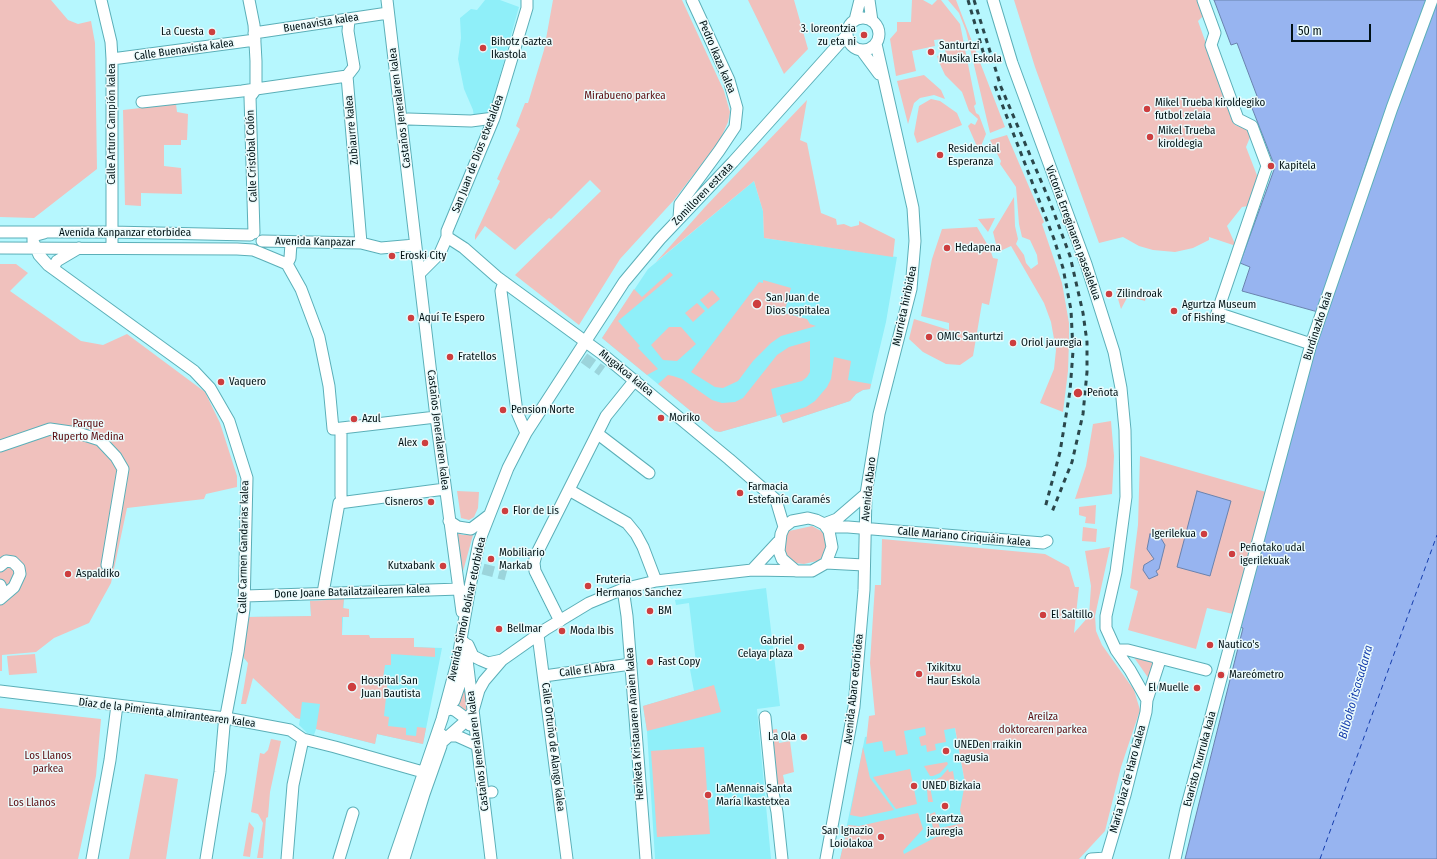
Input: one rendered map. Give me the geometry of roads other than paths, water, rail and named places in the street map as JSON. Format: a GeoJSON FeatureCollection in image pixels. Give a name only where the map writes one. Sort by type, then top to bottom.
{"type":"FeatureCollection","features":[{"type":"Feature","properties":{"kind":"street","name":"Calle Cristóbal Colón"},"geometry":{"type":"LineString","coordinates":[[249,0],[255,36],[256,85],[250,97],[254,242]]}},
{"type":"Feature","properties":{"kind":"street","name":"Castaños Jeneralaren kalea"},"geometry":{"type":"LineString","coordinates":[[387,0],[436,417],[449,521],[460,589],[467,662],[491,859]]}},
{"type":"Feature","properties":{"kind":"street","name":"San Juan de Dios etxetaldea"},"geometry":{"type":"LineString","coordinates":[[419,274],[440,253],[447,237],[447,231],[494,118],[527,8],[527,0]]}},
{"type":"Feature","properties":{"kind":"street","name":"Pedro Ikaza kalea"},"geometry":{"type":"LineString","coordinates":[[679,218],[680,204],[735,127],[738,108],[729,80],[692,0]]}},
{"type":"Feature","properties":{"kind":"street"},"geometry":{"type":"LineString","coordinates":[[855,20],[860,0]]}},
{"type":"Feature","properties":{"kind":"street"},"geometry":{"type":"LineString","coordinates":[[869,0],[872,21]]}},
{"type":"Feature","properties":{"kind":"street","name":"Victoria Erreginaren pasealekua"},"geometry":{"type":"LineString","coordinates":[[993,0],[1012,62],[1086,264],[1114,352],[1121,388],[1125,430],[1126,497],[1116,572],[1106,616],[1106,628],[1116,650],[1147,700]]}},
{"type":"Feature","properties":{"kind":"street"},"geometry":{"type":"LineString","coordinates":[[1203,0],[1215,33],[1211,46],[1238,119],[1252,126],[1267,166],[1217,314],[1311,344]]}},
{"type":"Feature","properties":{"kind":"street","name":"Burdinazko kaia"},"geometry":{"type":"LineString","coordinates":[[1227,660],[1264,515],[1311,344],[1392,108],[1432,0]]}},
{"type":"Feature","properties":{"kind":"street","name":"Calle Arturo Campión kalea"},"geometry":{"type":"LineString","coordinates":[[101,1],[111,42],[112,59],[112,248]]}},
{"type":"Feature","properties":{"kind":"street","name":"Buenavista kalea"},"geometry":{"type":"LineString","coordinates":[[255,36],[388,13]]}},
{"type":"Feature","properties":{"kind":"street"},"geometry":{"type":"LineString","coordinates":[[830,54],[867,50],[876,44],[879,34],[876,24],[863,18],[855,20],[848,27],[846,36],[848,41],[858,50]]}},
{"type":"Feature","properties":{"kind":"street","name":"Zubiaurre kalea"},"geometry":{"type":"LineString","coordinates":[[349,20],[348,31],[354,67],[347,76],[361,242]]}},
{"type":"Feature","properties":{"kind":"street","name":"Calle Buenavista kalea"},"geometry":{"type":"LineString","coordinates":[[112,59],[255,36]]}},
{"type":"Feature","properties":{"kind":"street","name":"Zomilloren estrata"},"geometry":{"type":"LineString","coordinates":[[585,341],[624,282],[679,218],[733,162],[846,36]]}},
{"type":"Feature","properties":{"kind":"street","name":"Murrieta hiribidea"},"geometry":{"type":"LineString","coordinates":[[876,44],[883,80],[914,208],[915,241],[911,289],[879,414]]}},
{"type":"Feature","properties":{"kind":"street","name":"Murrieta hiribidea"},"geometry":{"type":"LineString","coordinates":[[858,50],[883,80]]}},
{"type":"Feature","properties":{"kind":"street"},"geometry":{"type":"LineString","coordinates":[[142,102],[256,85],[347,76]]}},
{"type":"Feature","properties":{"kind":"street"},"geometry":{"type":"LineString","coordinates":[[408,119],[471,121],[494,118]]}},
{"type":"Feature","properties":{"kind":"street","name":"Avenida Kanpanzar etorbidea"},"geometry":{"type":"LineString","coordinates":[[0,232],[111,232],[254,242]]}},
{"type":"Feature","properties":{"kind":"street"},"geometry":{"type":"LineString","coordinates":[[36,248],[33,236],[44,233]]}},
{"type":"Feature","properties":{"kind":"street","name":"Mugakoa kalea"},"geometry":{"type":"LineString","coordinates":[[447,237],[464,248],[504,282],[585,341],[635,380],[776,500],[784,527]]}},
{"type":"Feature","properties":{"kind":"street"},"geometry":{"type":"LineString","coordinates":[[254,242],[287,264],[301,289],[319,337],[337,432],[341,496]]}},
{"type":"Feature","properties":{"kind":"street","name":"Avenida Kanpazar"},"geometry":{"type":"LineString","coordinates":[[254,242],[361,242],[381,248],[415,245]]}},
{"type":"Feature","properties":{"kind":"street","name":"Avenida Kanpanzar etorbidea"},"geometry":{"type":"LineString","coordinates":[[0,248],[237,249],[254,242]]}},
{"type":"Feature","properties":{"kind":"street"},"geometry":{"type":"LineString","coordinates":[[287,264],[290,258],[291,243]]}},
{"type":"Feature","properties":{"kind":"street","name":"Calle Carmen Gandarias kalea"},"geometry":{"type":"LineString","coordinates":[[36,248],[39,255],[53,268],[194,371],[210,388],[229,421],[247,478],[245,596],[206,859]]}},
{"type":"Feature","properties":{"kind":"street"},"geometry":{"type":"LineString","coordinates":[[53,268],[57,261],[84,248]]}},
{"type":"Feature","properties":{"kind":"street"},"geometry":{"type":"LineString","coordinates":[[504,282],[501,290],[517,412],[526,432]]}},
{"type":"Feature","properties":{"kind":"street","name":"Avenida Simón Bolívar etorbidea"},"geometry":{"type":"LineString","coordinates":[[446,739],[443,730],[464,632],[470,587],[479,542],[488,515],[508,468],[526,432],[585,341]]}},
{"type":"Feature","properties":{"kind":"street"},"geometry":{"type":"LineString","coordinates":[[560,620],[535,571],[534,562],[546,533],[606,416],[635,380]]}},
{"type":"Feature","properties":{"kind":"street","name":"Avenida Abaro"},"geometry":{"type":"LineString","coordinates":[[864,565],[866,494],[879,414]]}},
{"type":"Feature","properties":{"kind":"street"},"geometry":{"type":"LineString","coordinates":[[337,432],[436,417]]}},
{"type":"Feature","properties":{"kind":"street"},"geometry":{"type":"LineString","coordinates":[[0,446],[50,429],[78,433],[100,440],[116,457],[122,469],[121,488],[108,565]]}},
{"type":"Feature","properties":{"kind":"street"},"geometry":{"type":"LineString","coordinates":[[598,434],[649,473]]}},
{"type":"Feature","properties":{"kind":"street"},"geometry":{"type":"LineString","coordinates":[[323,593],[339,503],[445,489]]}},
{"type":"Feature","properties":{"kind":"street"},"geometry":{"type":"LineString","coordinates":[[569,490],[627,523],[636,534],[643,547],[656,581]]}},
{"type":"Feature","properties":{"kind":"street"},"geometry":{"type":"LineString","coordinates":[[825,526],[837,519],[866,494]]}},
{"type":"Feature","properties":{"kind":"street"},"geometry":{"type":"LineString","coordinates":[[449,521],[458,527],[471,529],[488,515]]}},
{"type":"Feature","properties":{"kind":"street"},"geometry":{"type":"LineString","coordinates":[[473,711],[479,690],[484,681],[502,660],[560,620],[589,603],[622,589],[656,581],[752,570],[812,571],[826,562],[832,547],[832,539],[825,526],[808,518],[792,521],[784,527],[778,542],[752,570]]}},
{"type":"Feature","properties":{"kind":"street","name":"Calle Mariano Ciriquiáin kalea"},"geometry":{"type":"LineString","coordinates":[[825,526],[1043,543],[1047,541]]}},
{"type":"Feature","properties":{"kind":"street"},"geometry":{"type":"LineString","coordinates":[[778,542],[782,559],[796,571]]}},
{"type":"Feature","properties":{"kind":"street"},"geometry":{"type":"LineString","coordinates":[[0,566],[6,561],[13,562],[19,568],[20,574],[14,587],[1,593]]}},
{"type":"Feature","properties":{"kind":"street"},"geometry":{"type":"LineString","coordinates":[[826,562],[864,565]]}},
{"type":"Feature","properties":{"kind":"street","name":"Avenida Abaro etorbidea"},"geometry":{"type":"LineString","coordinates":[[826,859],[852,725],[864,590],[864,565]]}},
{"type":"Feature","properties":{"kind":"street","name":"Done Joane Batailatzailearen kalea"},"geometry":{"type":"LineString","coordinates":[[245,596],[460,589]]}},
{"type":"Feature","properties":{"kind":"street","name":"Heziketa Kristauaren Anaien kalea"},"geometry":{"type":"LineString","coordinates":[[622,589],[631,664],[646,859]]}},
{"type":"Feature","properties":{"kind":"street"},"geometry":{"type":"LineString","coordinates":[[464,632],[473,656],[488,663],[502,660]]}},
{"type":"Feature","properties":{"kind":"street","name":"Calle Ortuño de Alango kalea"},"geometry":{"type":"LineString","coordinates":[[538,635],[567,859]]}},
{"type":"Feature","properties":{"kind":"street"},"geometry":{"type":"LineString","coordinates":[[1116,650],[1125,649],[1206,670]]}},
{"type":"Feature","properties":{"kind":"street","name":"María Díaz de Haro kalea"},"geometry":{"type":"LineString","coordinates":[[1106,858],[1131,772],[1146,712],[1147,700],[1160,663],[1157,658]]}},
{"type":"Feature","properties":{"kind":"street","name":"Evaristo Txurruka kaia"},"geometry":{"type":"LineString","coordinates":[[1175,859],[1186,809],[1227,660]]}},
{"type":"Feature","properties":{"kind":"street","name":"Avenida Simón Bolívar etorbidea"},"geometry":{"type":"LineString","coordinates":[[394,859],[423,772],[467,662]]}},
{"type":"Feature","properties":{"kind":"street","name":"Calle El Abra"},"geometry":{"type":"LineString","coordinates":[[544,676],[631,664]]}},
{"type":"Feature","properties":{"kind":"street","name":"Díaz de la Pimienta almirantearen kalea"},"geometry":{"type":"LineString","coordinates":[[0,691],[226,718],[290,730],[304,739],[423,772]]}},
{"type":"Feature","properties":{"kind":"street"},"geometry":{"type":"LineString","coordinates":[[92,859],[110,760],[117,705]]}},
{"type":"Feature","properties":{"kind":"street"},"geometry":{"type":"LineString","coordinates":[[448,710],[461,714],[466,720],[476,740]]}},
{"type":"Feature","properties":{"kind":"street","name":"Avenida Simón Bolívar etorbidea"},"geometry":{"type":"LineString","coordinates":[[404,859],[424,794],[446,739],[466,720],[473,711]]}},
{"type":"Feature","properties":{"kind":"street"},"geometry":{"type":"LineString","coordinates":[[765,718],[772,788],[777,812],[782,859]]}},
{"type":"Feature","properties":{"kind":"street"},"geometry":{"type":"LineString","coordinates":[[446,739],[457,736],[476,740]]}},
{"type":"Feature","properties":{"kind":"street"},"geometry":{"type":"LineString","coordinates":[[287,859],[293,785],[304,739]]}},
{"type":"Feature","properties":{"kind":"street"},"geometry":{"type":"LineString","coordinates":[[339,859],[353,813]]}},
{"type":"Feature","properties":{"kind":"street"},"geometry":{"type":"LineString","coordinates":[[1091,859],[1106,858]]}},
{"type":"Feature","properties":{"kind":"water"},"geometry":{"type":"Polygon","coordinates":[[[1214,0],[1428,0],[1371,150],[1318,312],[1242,291],[1250,267],[1240,263],[1275,167],[1252,108],[1260,104],[1237,43],[1231,45],[1214,0]]]}},
{"type":"Feature","properties":{"kind":"water","name":"Bilboko itsasadarra"},"geometry":{"type":"Polygon","coordinates":[[[1437,1],[1437,859],[1185,859],[1243,628],[1239,627],[1305,382],[1320,333],[1388,133],[1437,1]]]}},
{"type":"Feature","properties":{"kind":"water","name":"Igerilekua"},"geometry":{"type":"Polygon","coordinates":[[[1197,491],[1231,501],[1210,576],[1177,567],[1197,491]]]}},
{"type":"Feature","properties":{"kind":"water"},"geometry":{"type":"Polygon","coordinates":[[[1150,534],[1159,535],[1165,545],[1159,569],[1156,571],[1158,575],[1149,579],[1143,570],[1144,565],[1154,559],[1147,549],[1150,534]]]}},
{"type":"Feature","properties":{"kind":"tunnel"},"geometry":{"type":"LineString","coordinates":[[584,358],[602,371]]}},
{"type":"Feature","properties":{"kind":"tunnel"},"geometry":{"type":"LineString","coordinates":[[483,569],[506,575]]}},
{"type":"Feature","properties":{"kind":"railway"},"geometry":{"type":"LineString","coordinates":[[968,0],[986,62]]}},
{"type":"Feature","properties":{"kind":"railway"},"geometry":{"type":"LineString","coordinates":[[974,0],[1001,87],[1050,202],[1070,256],[1083,313],[1087,342],[1087,372],[1083,414],[1072,462],[1052,512]]}},
{"type":"Feature","properties":{"kind":"railway"},"geometry":{"type":"LineString","coordinates":[[995,86],[1054,239],[1063,268],[1071,310],[1073,351],[1070,391],[1060,452],[1045,508]]}},
{"type":"Feature","properties":{"kind":"place","name":"La Cuesta"},"geometry":{"type":"Point","coordinates":[212,32]}},
{"type":"Feature","properties":{"kind":"place","name":"3. loreontzia zu eta ni"},"geometry":{"type":"Point","coordinates":[864,35]}},
{"type":"Feature","properties":{"kind":"place","name":"Bihotz Gaztea Ikastola"},"geometry":{"type":"Point","coordinates":[483,48]}},
{"type":"Feature","properties":{"kind":"place","name":"Santurtzi Musika Eskola"},"geometry":{"type":"Point","coordinates":[931,52]}},
{"type":"Feature","properties":{"kind":"place","name":"Mikel Trueba kiroldegiko futbol zelaia"},"geometry":{"type":"Point","coordinates":[1147,109]}},
{"type":"Feature","properties":{"kind":"place","name":"Mikel Trueba kiroldegia"},"geometry":{"type":"Point","coordinates":[1150,137]}},
{"type":"Feature","properties":{"kind":"place","name":"Residencial Esperanza"},"geometry":{"type":"Point","coordinates":[940,155]}},
{"type":"Feature","properties":{"kind":"place","name":"Kapitela"},"geometry":{"type":"Point","coordinates":[1271,166]}},
{"type":"Feature","properties":{"kind":"place","name":"Hedapena"},"geometry":{"type":"Point","coordinates":[947,248]}},
{"type":"Feature","properties":{"kind":"place","name":"Eroski City"},"geometry":{"type":"Point","coordinates":[392,256]}},
{"type":"Feature","properties":{"kind":"place","name":"Zilindroak"},"geometry":{"type":"Point","coordinates":[1109,294]}},
{"type":"Feature","properties":{"kind":"place","name":"San Juan de Dios ospitalea"},"geometry":{"type":"Point","coordinates":[757,304]}},
{"type":"Feature","properties":{"kind":"place","name":"Agurtza Museum of Fishing"},"geometry":{"type":"Point","coordinates":[1174,311]}},
{"type":"Feature","properties":{"kind":"place","name":"Aquí Te Espero"},"geometry":{"type":"Point","coordinates":[411,318]}},
{"type":"Feature","properties":{"kind":"place","name":"OMIC Santurtzi"},"geometry":{"type":"Point","coordinates":[929,337]}},
{"type":"Feature","properties":{"kind":"place","name":"Oriol jauregia"},"geometry":{"type":"Point","coordinates":[1013,343]}},
{"type":"Feature","properties":{"kind":"place","name":"Fratellos"},"geometry":{"type":"Point","coordinates":[450,357]}},
{"type":"Feature","properties":{"kind":"place","name":"Vaquero"},"geometry":{"type":"Point","coordinates":[221,382]}},
{"type":"Feature","properties":{"kind":"place","name":"Peñota"},"geometry":{"type":"Point","coordinates":[1078,393]}},
{"type":"Feature","properties":{"kind":"place","name":"Pension Norte"},"geometry":{"type":"Point","coordinates":[503,410]}},
{"type":"Feature","properties":{"kind":"place","name":"Moriko"},"geometry":{"type":"Point","coordinates":[661,418]}},
{"type":"Feature","properties":{"kind":"place","name":"Azul"},"geometry":{"type":"Point","coordinates":[354,419]}},
{"type":"Feature","properties":{"kind":"place","name":"Alex"},"geometry":{"type":"Point","coordinates":[425,443]}},
{"type":"Feature","properties":{"kind":"place","name":"Farmacia Estefanía Caramés"},"geometry":{"type":"Point","coordinates":[740,493]}},
{"type":"Feature","properties":{"kind":"place","name":"Cisneros"},"geometry":{"type":"Point","coordinates":[431,502]}},
{"type":"Feature","properties":{"kind":"place","name":"Flor de Lis"},"geometry":{"type":"Point","coordinates":[505,511]}},
{"type":"Feature","properties":{"kind":"place","name":"Igerilekua"},"geometry":{"type":"Point","coordinates":[1204,534]}},
{"type":"Feature","properties":{"kind":"place","name":"Peñotako udal igerilekuak"},"geometry":{"type":"Point","coordinates":[1232,554]}},
{"type":"Feature","properties":{"kind":"place","name":"Mobiliario Markab"},"geometry":{"type":"Point","coordinates":[491,559]}},
{"type":"Feature","properties":{"kind":"place","name":"Kutxabank"},"geometry":{"type":"Point","coordinates":[443,566]}},
{"type":"Feature","properties":{"kind":"place","name":"Aspaldiko"},"geometry":{"type":"Point","coordinates":[68,574]}},
{"type":"Feature","properties":{"kind":"place","name":"Fruteria Hermanos Sanchez"},"geometry":{"type":"Point","coordinates":[588,586]}},
{"type":"Feature","properties":{"kind":"place","name":"BM"},"geometry":{"type":"Point","coordinates":[650,611]}},
{"type":"Feature","properties":{"kind":"place","name":"El Saltillo"},"geometry":{"type":"Point","coordinates":[1043,615]}},
{"type":"Feature","properties":{"kind":"place","name":"Bellmar"},"geometry":{"type":"Point","coordinates":[499,629]}},
{"type":"Feature","properties":{"kind":"place","name":"Moda Ibis"},"geometry":{"type":"Point","coordinates":[562,631]}},
{"type":"Feature","properties":{"kind":"place","name":"Nautico's"},"geometry":{"type":"Point","coordinates":[1210,645]}},
{"type":"Feature","properties":{"kind":"place","name":"Gabriel Celaya plaza"},"geometry":{"type":"Point","coordinates":[801,647]}},
{"type":"Feature","properties":{"kind":"place","name":"Fast Copy"},"geometry":{"type":"Point","coordinates":[650,662]}},
{"type":"Feature","properties":{"kind":"place","name":"Txikitxu Haur Eskola"},"geometry":{"type":"Point","coordinates":[919,674]}},
{"type":"Feature","properties":{"kind":"place","name":"Mareómetro"},"geometry":{"type":"Point","coordinates":[1221,675]}},
{"type":"Feature","properties":{"kind":"place","name":"Hospital San Juan Bautista"},"geometry":{"type":"Point","coordinates":[352,687]}},
{"type":"Feature","properties":{"kind":"place","name":"El Muelle"},"geometry":{"type":"Point","coordinates":[1197,688]}},
{"type":"Feature","properties":{"kind":"place","name":"La Ola"},"geometry":{"type":"Point","coordinates":[804,737]}},
{"type":"Feature","properties":{"kind":"place","name":"UNEDen rraikin nagusia"},"geometry":{"type":"Point","coordinates":[946,751]}},
{"type":"Feature","properties":{"kind":"place","name":"UNED Bizkaia"},"geometry":{"type":"Point","coordinates":[914,786]}},
{"type":"Feature","properties":{"kind":"place","name":"LaMennais Santa María Ikastetxea"},"geometry":{"type":"Point","coordinates":[708,795]}},
{"type":"Feature","properties":{"kind":"place","name":"Lexartza jauregia"},"geometry":{"type":"Point","coordinates":[945,806]}},
{"type":"Feature","properties":{"kind":"place","name":"San Ignazio Loiolakoa"},"geometry":{"type":"Point","coordinates":[881,837]}},
{"type":"Feature","properties":{"kind":"park label","name":"Mirabueno parkea"},"geometry":{"type":"Point","coordinates":[625,96]}},
{"type":"Feature","properties":{"kind":"park label","name":"Parque Ruperto Medina"},"geometry":{"type":"Point","coordinates":[88,430]}},
{"type":"Feature","properties":{"kind":"park label","name":"Areilza doktorearen parkea"},"geometry":{"type":"Point","coordinates":[1043,723]}},
{"type":"Feature","properties":{"kind":"park label","name":"Los Llanos parkea"},"geometry":{"type":"Point","coordinates":[48,762]}},
{"type":"Feature","properties":{"kind":"park label","name":"Los Llanos"},"geometry":{"type":"Point","coordinates":[32,803]}}]}
